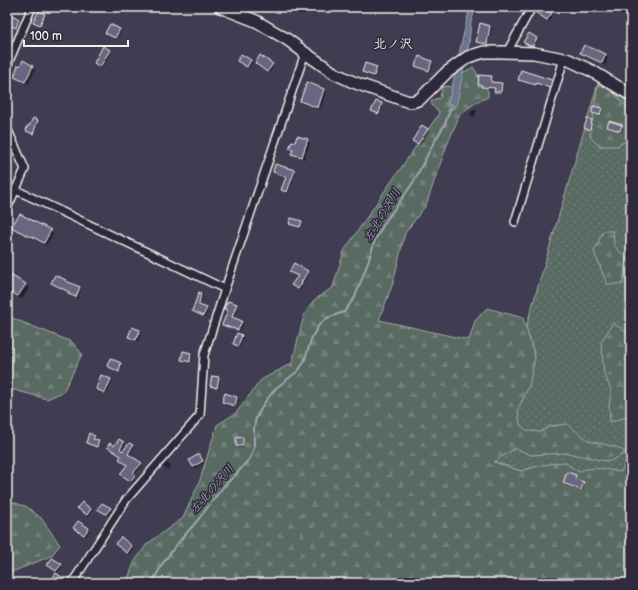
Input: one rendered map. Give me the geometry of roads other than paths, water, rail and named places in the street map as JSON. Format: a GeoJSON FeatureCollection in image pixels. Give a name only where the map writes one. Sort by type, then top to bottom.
{"type":"FeatureCollection","features":[{"type":"Feature","properties":{"kind":"street"},"geometry":{"type":"LineString","coordinates":[[7,66],[32,7]]}},
{"type":"Feature","properties":{"kind":"street"},"geometry":{"type":"LineString","coordinates":[[220,7],[256,21],[288,40],[334,73],[353,82],[409,102],[420,99],[446,73],[466,58],[484,52],[534,53],[569,60],[592,71],[631,95]]}},
{"type":"Feature","properties":{"kind":"street"},"geometry":{"type":"LineString","coordinates":[[507,52],[532,7]]}},
{"type":"Feature","properties":{"kind":"street"},"geometry":{"type":"LineString","coordinates":[[72,583],[126,500],[200,415],[204,355],[305,53]]}},
{"type":"Feature","properties":{"kind":"street"},"geometry":{"type":"LineString","coordinates":[[515,222],[564,59]]}},
{"type":"Feature","properties":{"kind":"street"},"geometry":{"type":"LineString","coordinates":[[7,128],[25,169],[7,209]]}},
{"type":"Feature","properties":{"kind":"street"},"geometry":{"type":"LineString","coordinates":[[16,190],[225,290]]}},
{"type":"Feature","properties":{"kind":"water"},"geometry":{"type":"Polygon","coordinates":[[[470,7],[476,7],[471,22],[469,43],[456,107],[448,105],[470,7]]]}},
{"type":"Feature","properties":{"kind":"waterway","name":"左北の沢川"},"geometry":{"type":"LineString","coordinates":[[152,583],[163,563],[178,543],[224,486],[251,457],[254,447],[254,428],[256,418],[265,402],[276,388],[298,371],[304,362],[312,337],[319,325],[327,318],[344,312],[355,297],[375,240],[385,222],[414,181],[445,124],[452,104]]}},
{"type":"Feature","properties":{"kind":"district","name":"北ノ沢"},"geometry":{"type":"Point","coordinates":[393,43]}}]}
